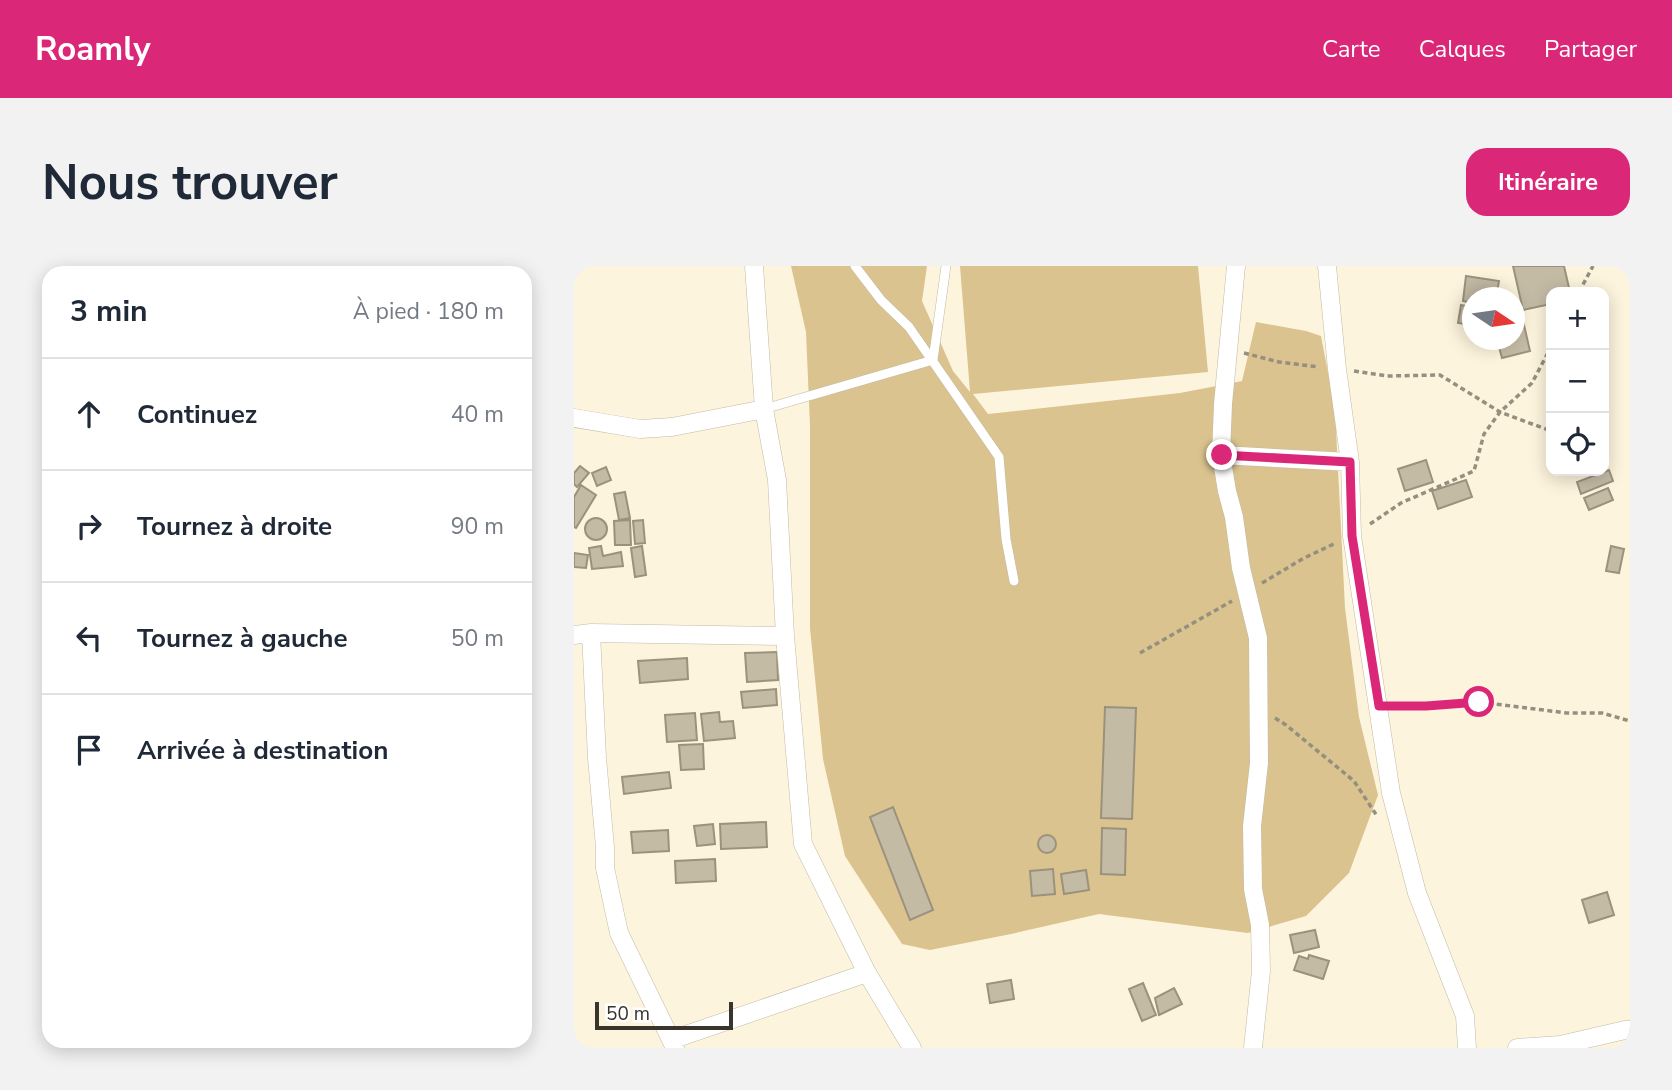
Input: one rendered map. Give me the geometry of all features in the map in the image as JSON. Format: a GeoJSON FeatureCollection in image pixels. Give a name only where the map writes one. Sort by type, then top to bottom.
{"type":"FeatureCollection","features":[{"type":"Feature","properties":{"kind":"street"},"geometry":{"type":"LineString","coordinates":[[754,266],[764,409],[777,480],[785,636],[803,844],[867,973],[912,1048]]}},
{"type":"Feature","properties":{"kind":"street"},"geometry":{"type":"LineString","coordinates":[[1236,266],[1223,404],[1222,455],[1241,569],[1258,638],[1259,763],[1252,826],[1253,889],[1260,925],[1261,971],[1253,1048]]}},
{"type":"Feature","properties":{"kind":"street"},"geometry":{"type":"LineString","coordinates":[[1327,266],[1350,462],[1352,536],[1391,793],[1417,893],[1465,1016],[1467,1048]]}},
{"type":"Feature","properties":{"kind":"street"},"geometry":{"type":"LineString","coordinates":[[574,418],[640,429],[672,428],[764,409]]}},
{"type":"Feature","properties":{"kind":"street"},"geometry":{"type":"LineString","coordinates":[[1222,455],[1350,462]]}},
{"type":"Feature","properties":{"kind":"street"},"geometry":{"type":"LineString","coordinates":[[785,636],[583,634],[597,758],[605,868],[619,933],[673,1044],[867,973]]}},
{"type":"Feature","properties":{"kind":"street"},"geometry":{"type":"LineString","coordinates":[[1517,1048],[1560,1045],[1630,1030]]}},
{"type":"Feature","properties":{"kind":"lane"},"geometry":{"type":"LineString","coordinates":[[855,266],[881,300],[909,327],[999,457],[1006,539],[1014,581]]}},
{"type":"Feature","properties":{"kind":"lane"},"geometry":{"type":"LineString","coordinates":[[933,360],[946,266]]}},
{"type":"Feature","properties":{"kind":"lane"},"geometry":{"type":"LineString","coordinates":[[764,409],[933,360]]}},
{"type":"Feature","properties":{"kind":"path"},"geometry":{"type":"LineString","coordinates":[[1582,287],[1593,266]]}},
{"type":"Feature","properties":{"kind":"path"},"geometry":{"type":"LineString","coordinates":[[1228,342],[1244,353],[1279,362],[1387,376],[1440,375],[1500,412],[1546,429]]}},
{"type":"Feature","properties":{"kind":"path"},"geometry":{"type":"LineString","coordinates":[[1379,706],[1479,702],[1567,713],[1602,713],[1630,721]]}},
{"type":"Feature","properties":{"kind":"path"},"geometry":{"type":"LineString","coordinates":[[1259,708],[1286,725],[1354,781],[1384,826]]}},
{"type":"Feature","properties":{"kind":"shaded area"},"geometry":{"type":"Polygon","coordinates":[[[791,266],[927,266],[922,301],[953,371],[970,392],[960,266],[1198,266],[1208,372],[973,394],[988,414],[1180,393],[1242,381],[1256,322],[1321,336],[1335,409],[1345,608],[1359,717],[1378,795],[1349,873],[1306,916],[1248,933],[1099,914],[930,950],[902,944],[845,856],[823,759],[810,628],[810,426],[806,332],[791,266]]]}},
{"type":"Feature","properties":{"kind":"building"},"geometry":{"type":"Polygon","coordinates":[[[1513,266],[1564,266],[1569,287],[1546,287],[1546,305],[1525,310],[1525,287],[1518,287],[1513,266]]]}},
{"type":"Feature","properties":{"kind":"building"},"geometry":{"type":"Polygon","coordinates":[[[1466,276],[1499,281],[1498,287],[1465,287],[1466,276]]]}},
{"type":"Feature","properties":{"kind":"building"},"geometry":{"type":"Polygon","coordinates":[[[1461,305],[1462,305],[1462,324],[1458,323],[1461,305]]]}},
{"type":"Feature","properties":{"kind":"building"},"geometry":{"type":"Polygon","coordinates":[[[1525,329],[1530,351],[1502,358],[1500,350],[1525,350],[1525,329]]]}},
{"type":"Feature","properties":{"kind":"building"},"geometry":{"type":"Polygon","coordinates":[[[1426,460],[1433,482],[1405,491],[1398,469],[1426,460]]]}},
{"type":"Feature","properties":{"kind":"building"},"geometry":{"type":"Polygon","coordinates":[[[580,466],[589,473],[577,487],[574,484],[574,473],[580,466]]]}},
{"type":"Feature","properties":{"kind":"building"},"geometry":{"type":"Polygon","coordinates":[[[606,467],[611,480],[597,486],[592,473],[606,467]]]}},
{"type":"Feature","properties":{"kind":"building"},"geometry":{"type":"Polygon","coordinates":[[[1609,470],[1613,481],[1581,494],[1577,482],[1593,476],[1609,476],[1609,470]]]}},
{"type":"Feature","properties":{"kind":"building"},"geometry":{"type":"Polygon","coordinates":[[[1466,480],[1472,497],[1438,509],[1432,491],[1466,480]]]}},
{"type":"Feature","properties":{"kind":"building"},"geometry":{"type":"Polygon","coordinates":[[[581,485],[596,495],[576,528],[574,497],[581,485]]]}},
{"type":"Feature","properties":{"kind":"building"},"geometry":{"type":"Polygon","coordinates":[[[1608,488],[1613,500],[1589,510],[1584,498],[1608,488]]]}},
{"type":"Feature","properties":{"kind":"building"},"geometry":{"type":"Polygon","coordinates":[[[625,492],[630,518],[619,520],[614,494],[625,492]]]}},
{"type":"Feature","properties":{"kind":"building"},"geometry":{"type":"Polygon","coordinates":[[[596,518],[604,521],[607,529],[604,537],[596,540],[588,537],[585,529],[588,521],[596,518]]]}},
{"type":"Feature","properties":{"kind":"building"},"geometry":{"type":"Polygon","coordinates":[[[630,520],[631,545],[615,545],[614,521],[630,520]]]}},
{"type":"Feature","properties":{"kind":"building"},"geometry":{"type":"Polygon","coordinates":[[[643,520],[645,543],[635,544],[633,521],[643,520]]]}},
{"type":"Feature","properties":{"kind":"building"},"geometry":{"type":"Polygon","coordinates":[[[601,546],[603,556],[621,552],[623,566],[592,569],[589,548],[601,546]]]}},
{"type":"Feature","properties":{"kind":"building"},"geometry":{"type":"Polygon","coordinates":[[[642,546],[646,575],[635,577],[631,548],[642,546]]]}},
{"type":"Feature","properties":{"kind":"building"},"geometry":{"type":"Polygon","coordinates":[[[1611,546],[1624,549],[1619,573],[1606,571],[1611,546]]]}},
{"type":"Feature","properties":{"kind":"building"},"geometry":{"type":"Polygon","coordinates":[[[574,553],[588,555],[586,568],[574,567],[574,553]]]}},
{"type":"Feature","properties":{"kind":"building"},"geometry":{"type":"Polygon","coordinates":[[[777,652],[778,680],[747,682],[745,653],[777,652]]]}},
{"type":"Feature","properties":{"kind":"building"},"geometry":{"type":"Polygon","coordinates":[[[687,658],[688,679],[640,683],[638,661],[687,658]]]}},
{"type":"Feature","properties":{"kind":"building"},"geometry":{"type":"Polygon","coordinates":[[[776,689],[777,705],[743,708],[741,692],[776,689]]]}},
{"type":"Feature","properties":{"kind":"building"},"geometry":{"type":"Polygon","coordinates":[[[1105,707],[1136,708],[1132,819],[1101,818],[1105,707]]]}},
{"type":"Feature","properties":{"kind":"building"},"geometry":{"type":"Polygon","coordinates":[[[719,712],[720,722],[733,721],[735,738],[704,741],[701,714],[719,712]]]}},
{"type":"Feature","properties":{"kind":"building"},"geometry":{"type":"Polygon","coordinates":[[[695,713],[697,740],[667,742],[665,715],[695,713]]]}},
{"type":"Feature","properties":{"kind":"building"},"geometry":{"type":"Polygon","coordinates":[[[703,744],[704,769],[681,770],[679,745],[703,744]]]}},
{"type":"Feature","properties":{"kind":"building"},"geometry":{"type":"Polygon","coordinates":[[[669,772],[671,788],[624,794],[622,777],[669,772]]]}},
{"type":"Feature","properties":{"kind":"building"},"geometry":{"type":"Polygon","coordinates":[[[893,807],[933,910],[910,920],[870,817],[893,807]]]}},
{"type":"Feature","properties":{"kind":"building"},"geometry":{"type":"Polygon","coordinates":[[[766,822],[767,847],[721,849],[720,824],[766,822]]]}},
{"type":"Feature","properties":{"kind":"building"},"geometry":{"type":"Polygon","coordinates":[[[713,824],[715,844],[697,846],[694,826],[713,824]]]}},
{"type":"Feature","properties":{"kind":"building"},"geometry":{"type":"Polygon","coordinates":[[[1102,828],[1126,829],[1125,875],[1101,874],[1102,828]]]}},
{"type":"Feature","properties":{"kind":"building"},"geometry":{"type":"Polygon","coordinates":[[[668,830],[669,851],[633,853],[631,832],[668,830]]]}},
{"type":"Feature","properties":{"kind":"building"},"geometry":{"type":"Polygon","coordinates":[[[1047,835],[1053,838],[1056,844],[1053,850],[1047,853],[1041,850],[1038,844],[1041,838],[1047,835]]]}},
{"type":"Feature","properties":{"kind":"building"},"geometry":{"type":"Polygon","coordinates":[[[715,859],[716,881],[676,883],[675,861],[715,859]]]}},
{"type":"Feature","properties":{"kind":"building"},"geometry":{"type":"Polygon","coordinates":[[[1053,869],[1055,894],[1032,896],[1030,871],[1053,869]]]}},
{"type":"Feature","properties":{"kind":"building"},"geometry":{"type":"Polygon","coordinates":[[[1086,870],[1089,890],[1064,894],[1061,874],[1086,870]]]}},
{"type":"Feature","properties":{"kind":"building"},"geometry":{"type":"Polygon","coordinates":[[[1607,892],[1614,915],[1589,923],[1582,900],[1607,892]]]}},
{"type":"Feature","properties":{"kind":"building"},"geometry":{"type":"Polygon","coordinates":[[[1315,930],[1319,947],[1294,953],[1290,935],[1315,930]]]}},
{"type":"Feature","properties":{"kind":"building"},"geometry":{"type":"Polygon","coordinates":[[[1309,955],[1329,961],[1323,979],[1294,970],[1299,956],[1308,959],[1309,955]]]}},
{"type":"Feature","properties":{"kind":"building"},"geometry":{"type":"Polygon","coordinates":[[[1011,980],[1014,999],[990,1003],[987,984],[1011,980]]]}},
{"type":"Feature","properties":{"kind":"building"},"geometry":{"type":"Polygon","coordinates":[[[1143,983],[1156,1015],[1142,1021],[1129,989],[1143,983]]]}},
{"type":"Feature","properties":{"kind":"building"},"geometry":{"type":"Polygon","coordinates":[[[1174,988],[1182,1004],[1159,1015],[1155,998],[1174,988]]]}},
{"type":"Feature","properties":{"kind":"route"},"geometry":{"type":"LineString","coordinates":[[1222,455],[1350,462],[1352,536],[1379,706],[1479,702]]}}]}
